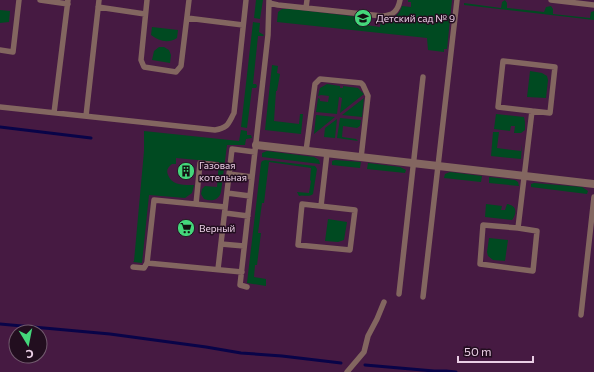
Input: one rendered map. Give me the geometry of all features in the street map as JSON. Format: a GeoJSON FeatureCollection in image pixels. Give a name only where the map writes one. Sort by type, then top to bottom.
{"type":"FeatureCollection","features":[{"type":"Feature","properties":{"kind":"street"},"geometry":{"type":"LineString","coordinates":[[255,149],[326,153],[594,184]]}},
{"type":"Feature","properties":{"kind":"lane"},"geometry":{"type":"LineString","coordinates":[[0,50],[12,52],[19,0]]}},
{"type":"Feature","properties":{"kind":"lane"},"geometry":{"type":"LineString","coordinates":[[40,0],[68,2],[54,113]]}},
{"type":"Feature","properties":{"kind":"lane"},"geometry":{"type":"LineString","coordinates":[[86,116],[99,0]]}},
{"type":"Feature","properties":{"kind":"lane"},"geometry":{"type":"LineString","coordinates":[[147,0],[141,60],[144,67],[176,72],[181,66],[189,0]]}},
{"type":"Feature","properties":{"kind":"lane"},"geometry":{"type":"LineString","coordinates":[[0,107],[215,130],[223,129],[234,113],[246,0]]}},
{"type":"Feature","properties":{"kind":"lane"},"geometry":{"type":"LineString","coordinates":[[306,8],[307,0]]}},
{"type":"Feature","properties":{"kind":"lane"},"geometry":{"type":"LineString","coordinates":[[247,287],[240,285],[268,35],[269,2],[278,6],[389,16],[395,13],[399,7],[400,0]]}},
{"type":"Feature","properties":{"kind":"lane"},"geometry":{"type":"LineString","coordinates":[[423,297],[457,0]]}},
{"type":"Feature","properties":{"kind":"lane"},"geometry":{"type":"LineString","coordinates":[[551,0],[594,5]]}},
{"type":"Feature","properties":{"kind":"lane"},"geometry":{"type":"LineString","coordinates":[[98,7],[145,14]]}},
{"type":"Feature","properties":{"kind":"lane"},"geometry":{"type":"LineString","coordinates":[[187,18],[243,25]]}},
{"type":"Feature","properties":{"kind":"lane"},"geometry":{"type":"LineString","coordinates":[[503,61],[555,67],[550,113],[532,111],[498,107],[503,61]]}},
{"type":"Feature","properties":{"kind":"lane"},"geometry":{"type":"LineString","coordinates":[[399,294],[423,77]]}},
{"type":"Feature","properties":{"kind":"lane"},"geometry":{"type":"LineString","coordinates":[[306,151],[315,84],[320,79],[361,83],[368,96],[361,158]]}},
{"type":"Feature","properties":{"kind":"lane"},"geometry":{"type":"LineString","coordinates":[[518,228],[532,111]]}},
{"type":"Feature","properties":{"kind":"lane"},"geometry":{"type":"LineString","coordinates":[[218,269],[232,149],[255,149]]}},
{"type":"Feature","properties":{"kind":"lane"},"geometry":{"type":"LineString","coordinates":[[321,206],[326,153]]}},
{"type":"Feature","properties":{"kind":"lane"},"geometry":{"type":"LineString","coordinates":[[196,204],[200,163],[217,165]]}},
{"type":"Feature","properties":{"kind":"lane"},"geometry":{"type":"LineString","coordinates":[[229,174],[252,177]]}},
{"type":"Feature","properties":{"kind":"lane"},"geometry":{"type":"LineString","coordinates":[[227,193],[250,196]]}},
{"type":"Feature","properties":{"kind":"lane"},"geometry":{"type":"LineString","coordinates":[[581,315],[594,197]]}},
{"type":"Feature","properties":{"kind":"lane"},"geometry":{"type":"LineString","coordinates":[[133,267],[144,268],[147,263],[154,200],[196,204],[248,216]]}},
{"type":"Feature","properties":{"kind":"lane"},"geometry":{"type":"LineString","coordinates":[[302,204],[321,206],[355,210],[350,250],[298,244],[302,204]]}},
{"type":"Feature","properties":{"kind":"lane"},"geometry":{"type":"LineString","coordinates":[[483,225],[518,228],[537,232],[533,270],[480,264],[483,225]]}},
{"type":"Feature","properties":{"kind":"lane"},"geometry":{"type":"LineString","coordinates":[[221,244],[244,246]]}},
{"type":"Feature","properties":{"kind":"lane"},"geometry":{"type":"LineString","coordinates":[[147,263],[242,272]]}},
{"type":"Feature","properties":{"kind":"lane"},"geometry":{"type":"LineString","coordinates":[[347,372],[364,352],[368,336],[384,302]]}},
{"type":"Feature","properties":{"kind":"green space"},"geometry":{"type":"Polygon","coordinates":[[[256,0],[263,0],[260,19],[254,18],[256,0]]]}},
{"type":"Feature","properties":{"kind":"green space"},"geometry":{"type":"Polygon","coordinates":[[[408,0],[452,0],[447,49],[444,49],[444,52],[428,50],[427,38],[277,22],[278,12],[282,9],[291,9],[359,17],[359,24],[380,27],[381,19],[394,17],[399,13],[402,6],[411,7],[411,2],[408,2],[408,0]]]}},
{"type":"Feature","properties":{"kind":"green space"},"geometry":{"type":"Polygon","coordinates":[[[505,0],[507,3],[507,8],[544,12],[546,7],[551,6],[553,9],[553,14],[590,18],[591,12],[594,11],[594,20],[464,5],[464,3],[501,8],[502,2],[505,0]]]}},
{"type":"Feature","properties":{"kind":"green space"},"geometry":{"type":"Polygon","coordinates":[[[0,10],[10,11],[9,22],[0,23],[0,10]]]}},
{"type":"Feature","properties":{"kind":"green space"},"geometry":{"type":"Polygon","coordinates":[[[253,22],[260,23],[259,32],[264,35],[258,36],[253,84],[256,84],[257,86],[256,88],[252,88],[247,128],[241,127],[253,22]]]}},
{"type":"Feature","properties":{"kind":"green space"},"geometry":{"type":"Polygon","coordinates":[[[152,27],[178,30],[177,38],[170,41],[157,39],[151,35],[152,27]]]}},
{"type":"Feature","properties":{"kind":"green space"},"geometry":{"type":"Polygon","coordinates":[[[159,47],[164,47],[169,50],[171,55],[170,63],[152,60],[154,51],[159,47]]]}},
{"type":"Feature","properties":{"kind":"green space"},"geometry":{"type":"Polygon","coordinates":[[[272,65],[278,66],[277,73],[280,74],[276,91],[274,121],[299,124],[300,114],[303,114],[301,134],[265,130],[272,65]]]}},
{"type":"Feature","properties":{"kind":"green space"},"geometry":{"type":"Polygon","coordinates":[[[530,71],[542,73],[547,76],[546,98],[527,97],[530,71]]]}},
{"type":"Feature","properties":{"kind":"green space"},"geometry":{"type":"Polygon","coordinates":[[[327,84],[340,86],[340,88],[343,88],[343,86],[358,88],[364,94],[340,113],[342,98],[339,97],[337,114],[316,112],[318,98],[320,101],[328,102],[329,96],[318,96],[320,88],[327,84]]]}},
{"type":"Feature","properties":{"kind":"green space"},"geometry":{"type":"Polygon","coordinates":[[[364,98],[362,117],[342,115],[364,98]]]}},
{"type":"Feature","properties":{"kind":"green space"},"geometry":{"type":"Polygon","coordinates":[[[496,114],[524,117],[525,130],[521,133],[514,133],[515,126],[511,126],[510,131],[494,129],[496,114]]]}},
{"type":"Feature","properties":{"kind":"green space"},"geometry":{"type":"Polygon","coordinates":[[[316,115],[335,117],[314,134],[316,115]]]}},
{"type":"Feature","properties":{"kind":"green space"},"geometry":{"type":"Polygon","coordinates":[[[340,118],[361,120],[360,126],[357,128],[343,126],[342,137],[356,139],[358,141],[337,138],[340,118]]]}},
{"type":"Feature","properties":{"kind":"green space"},"geometry":{"type":"Polygon","coordinates":[[[337,119],[335,138],[324,137],[325,128],[337,119]]]}},
{"type":"Feature","properties":{"kind":"green space"},"geometry":{"type":"Polygon","coordinates":[[[241,130],[247,131],[247,135],[251,135],[252,138],[246,139],[245,145],[227,145],[221,192],[219,197],[215,200],[204,199],[201,194],[202,189],[205,186],[217,187],[219,162],[176,158],[176,164],[169,166],[167,172],[170,179],[183,185],[194,185],[192,193],[185,198],[149,195],[142,263],[133,262],[144,151],[144,131],[239,141],[241,130]]]}},
{"type":"Feature","properties":{"kind":"green space"},"geometry":{"type":"Polygon","coordinates":[[[493,132],[499,132],[497,148],[521,151],[522,144],[521,159],[491,156],[493,132]]]}},
{"type":"Feature","properties":{"kind":"green space"},"geometry":{"type":"Polygon","coordinates":[[[267,151],[314,157],[319,160],[320,164],[262,157],[262,153],[267,151]]]}},
{"type":"Feature","properties":{"kind":"green space"},"geometry":{"type":"Polygon","coordinates":[[[265,160],[315,166],[317,169],[313,194],[309,196],[299,196],[297,192],[309,193],[311,168],[269,162],[264,203],[262,203],[258,233],[261,233],[254,277],[266,279],[266,286],[247,283],[261,163],[265,160]]]}},
{"type":"Feature","properties":{"kind":"green space"},"geometry":{"type":"Polygon","coordinates":[[[332,161],[361,162],[360,168],[332,165],[332,161]]]}},
{"type":"Feature","properties":{"kind":"green space"},"geometry":{"type":"Polygon","coordinates":[[[368,163],[400,167],[406,170],[405,173],[367,169],[368,163]]]}},
{"type":"Feature","properties":{"kind":"green space"},"geometry":{"type":"Polygon","coordinates":[[[450,172],[482,176],[481,182],[444,178],[445,174],[450,172]]]}},
{"type":"Feature","properties":{"kind":"green space"},"geometry":{"type":"Polygon","coordinates":[[[489,177],[515,180],[518,182],[519,186],[489,183],[489,177]]]}},
{"type":"Feature","properties":{"kind":"green space"},"geometry":{"type":"Polygon","coordinates":[[[531,184],[582,187],[588,191],[587,194],[531,187],[531,184]]]}},
{"type":"Feature","properties":{"kind":"green space"},"geometry":{"type":"Polygon","coordinates":[[[486,204],[502,206],[501,210],[505,210],[507,204],[510,205],[515,209],[514,217],[512,220],[485,217],[486,204]]]}},
{"type":"Feature","properties":{"kind":"green space"},"geometry":{"type":"Polygon","coordinates":[[[328,219],[347,222],[344,240],[338,242],[325,241],[328,219]]]}},
{"type":"Feature","properties":{"kind":"green space"},"geometry":{"type":"Polygon","coordinates":[[[489,238],[508,240],[505,261],[493,260],[488,256],[487,252],[489,238]]]}},
{"type":"Feature","properties":{"kind":"waterway"},"geometry":{"type":"LineString","coordinates":[[0,127],[91,138]]}},
{"type":"Feature","properties":{"kind":"waterway"},"geometry":{"type":"LineString","coordinates":[[0,324],[110,334],[241,353],[341,363]]}},
{"type":"Feature","properties":{"kind":"waterway"},"geometry":{"type":"LineString","coordinates":[[365,365],[456,372]]}},
{"type":"Feature","properties":{"kind":"place","name":"Детский сад № 9"},"geometry":{"type":"Point","coordinates":[363,18]}},
{"type":"Feature","properties":{"kind":"place","name":"Газовая котельная"},"geometry":{"type":"Point","coordinates":[186,171]}},
{"type":"Feature","properties":{"kind":"place","name":"Верный"},"geometry":{"type":"Point","coordinates":[186,228]}}]}
